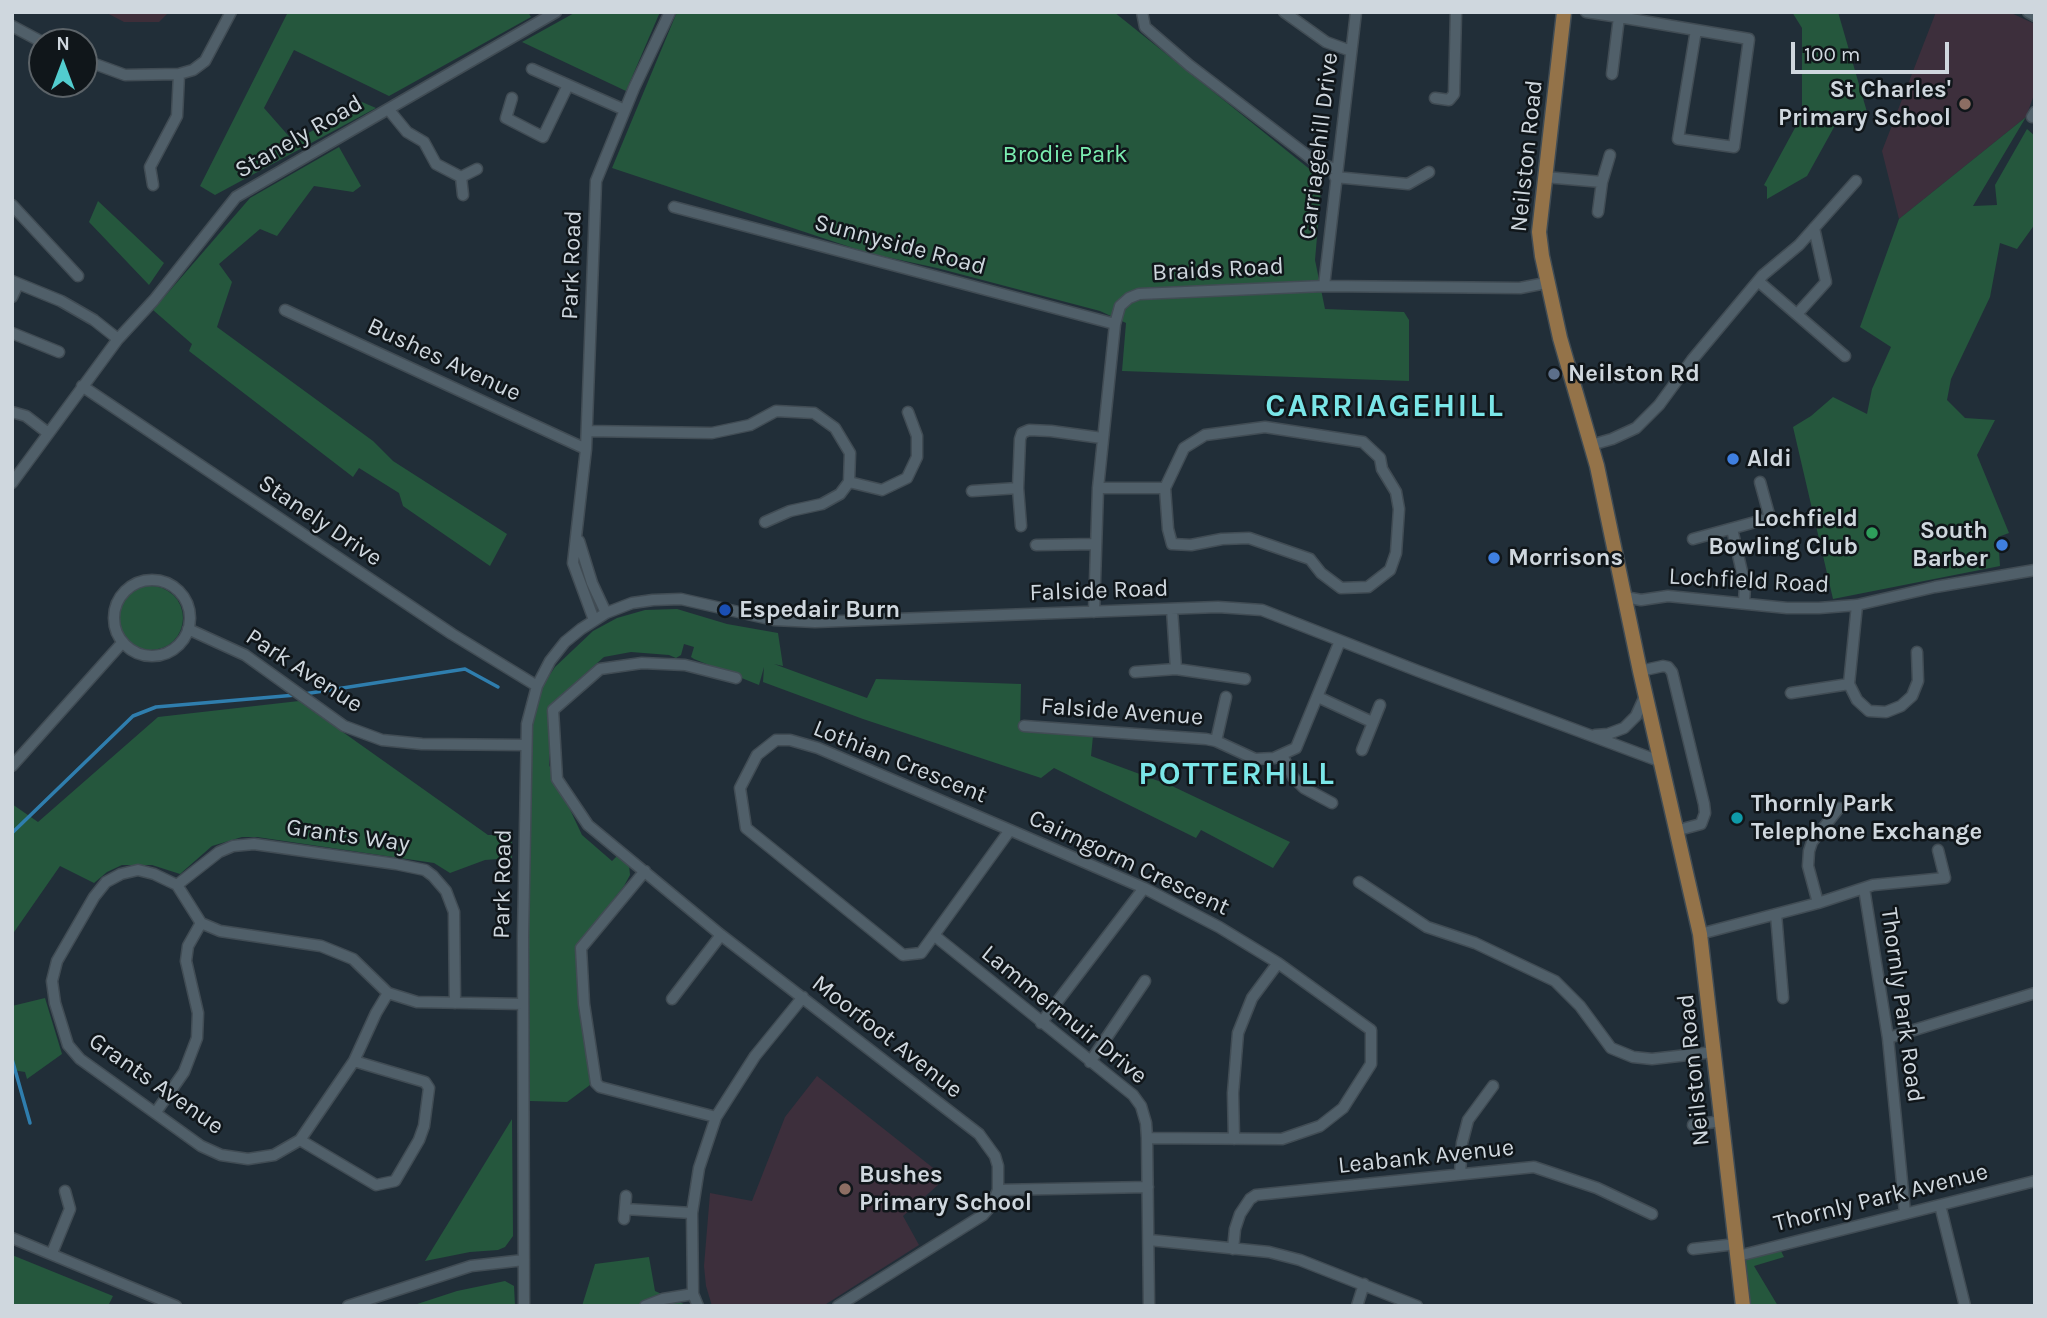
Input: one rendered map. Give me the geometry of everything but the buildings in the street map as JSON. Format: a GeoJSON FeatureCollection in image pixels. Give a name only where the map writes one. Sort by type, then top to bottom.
{"type":"FeatureCollection","features":[{"type":"Feature","properties":{"kind":"main road","name":"Neilston Road"},"geometry":{"type":"LineString","coordinates":[[1564,12],[1539,232],[1546,283],[1591,445],[1700,934],[1744,1306]]}},
{"type":"Feature","properties":{"kind":"street"},"geometry":{"type":"LineString","coordinates":[[98,65],[125,75],[179,74],[192,70],[205,61],[231,12]]}},
{"type":"Feature","properties":{"kind":"street","name":"Stanely Road"},"geometry":{"type":"LineString","coordinates":[[12,483],[118,339],[154,300],[236,197],[556,12]]}},
{"type":"Feature","properties":{"kind":"street","name":"Park Road"},"geometry":{"type":"LineString","coordinates":[[524,1306],[525,746],[530,705],[550,660],[565,642],[593,620],[573,563],[586,449],[596,181],[670,12]]}},
{"type":"Feature","properties":{"kind":"street"},"geometry":{"type":"LineString","coordinates":[[1142,12],[1145,27],[1189,65],[1317,163],[1336,173],[1408,184],[1429,172]]}},
{"type":"Feature","properties":{"kind":"street"},"geometry":{"type":"LineString","coordinates":[[1284,12],[1326,42],[1351,51]]}},
{"type":"Feature","properties":{"kind":"street","name":"Carriagehill Drive"},"geometry":{"type":"LineString","coordinates":[[1324,286],[1356,12]]}},
{"type":"Feature","properties":{"kind":"street"},"geometry":{"type":"LineString","coordinates":[[1435,98],[1449,100],[1454,94],[1456,12]]}},
{"type":"Feature","properties":{"kind":"street"},"geometry":{"type":"LineString","coordinates":[[1586,12],[1619,17],[1696,30],[1749,39],[1734,147],[1678,138],[1696,30]]}},
{"type":"Feature","properties":{"kind":"street"},"geometry":{"type":"LineString","coordinates":[[2028,12],[2035,16]]}},
{"type":"Feature","properties":{"kind":"street"},"geometry":{"type":"LineString","coordinates":[[1612,74],[1619,17]]}},
{"type":"Feature","properties":{"kind":"street"},"geometry":{"type":"LineString","coordinates":[[12,26],[28,35]]}},
{"type":"Feature","properties":{"kind":"street"},"geometry":{"type":"LineString","coordinates":[[532,69],[625,110]]}},
{"type":"Feature","properties":{"kind":"street"},"geometry":{"type":"LineString","coordinates":[[153,185],[150,167],[177,116],[179,74]]}},
{"type":"Feature","properties":{"kind":"street"},"geometry":{"type":"LineString","coordinates":[[512,98],[506,118],[542,137],[568,85]]}},
{"type":"Feature","properties":{"kind":"street"},"geometry":{"type":"LineString","coordinates":[[388,110],[407,132],[424,142],[436,164],[461,177]]}},
{"type":"Feature","properties":{"kind":"street"},"geometry":{"type":"LineString","coordinates":[[1598,212],[1602,182],[1610,155]]}},
{"type":"Feature","properties":{"kind":"street"},"geometry":{"type":"LineString","coordinates":[[461,177],[477,169]]}},
{"type":"Feature","properties":{"kind":"street"},"geometry":{"type":"LineString","coordinates":[[461,177],[463,195]]}},
{"type":"Feature","properties":{"kind":"street"},"geometry":{"type":"LineString","coordinates":[[1545,177],[1602,182]]}},
{"type":"Feature","properties":{"kind":"street"},"geometry":{"type":"LineString","coordinates":[[1591,445],[1636,428],[1659,405],[1692,360],[1758,281],[1799,245],[1856,181]]}},
{"type":"Feature","properties":{"kind":"street"},"geometry":{"type":"LineString","coordinates":[[12,205],[78,276]]}},
{"type":"Feature","properties":{"kind":"street","name":"Sunnyside Road"},"geometry":{"type":"LineString","coordinates":[[674,207],[1115,324]]}},
{"type":"Feature","properties":{"kind":"street"},"geometry":{"type":"LineString","coordinates":[[1798,313],[1826,282],[1814,228]]}},
{"type":"Feature","properties":{"kind":"street"},"geometry":{"type":"LineString","coordinates":[[1758,281],[1845,356]]}},
{"type":"Feature","properties":{"kind":"street"},"geometry":{"type":"LineString","coordinates":[[12,297],[15,282],[94,320],[118,339]]}},
{"type":"Feature","properties":{"kind":"street","name":"Braids Road"},"geometry":{"type":"LineString","coordinates":[[1094,612],[1102,438],[1115,324],[1120,306],[1129,298],[1139,295],[1324,286],[1520,288],[1546,283]]}},
{"type":"Feature","properties":{"kind":"street","name":"Bushes Avenue"},"geometry":{"type":"LineString","coordinates":[[285,310],[586,449]]}},
{"type":"Feature","properties":{"kind":"street"},"geometry":{"type":"LineString","coordinates":[[12,333],[59,352]]}},
{"type":"Feature","properties":{"kind":"street","name":"Stanely Drive"},"geometry":{"type":"LineString","coordinates":[[82,386],[452,634],[537,686]]}},
{"type":"Feature","properties":{"kind":"street"},"geometry":{"type":"LineString","coordinates":[[587,432],[712,433],[750,425],[776,411],[814,413],[835,428],[850,453],[849,482],[840,494],[822,504],[790,511],[765,522]]}},
{"type":"Feature","properties":{"kind":"street"},"geometry":{"type":"LineString","coordinates":[[12,412],[26,416],[48,433]]}},
{"type":"Feature","properties":{"kind":"street"},"geometry":{"type":"LineString","coordinates":[[849,482],[882,490],[907,478],[917,457],[917,436],[908,412]]}},
{"type":"Feature","properties":{"kind":"street"},"geometry":{"type":"LineString","coordinates":[[1265,427],[1363,442],[1380,458],[1382,469],[1395,492],[1399,509],[1396,553],[1390,570],[1368,587],[1341,588],[1321,573],[1310,559],[1249,538],[1222,539],[1191,545],[1172,544],[1168,529],[1165,488],[1184,448],[1205,435],[1265,427]]}},
{"type":"Feature","properties":{"kind":"street"},"geometry":{"type":"LineString","coordinates":[[1021,526],[1017,488],[1022,433],[1029,430],[1051,431],[1102,438]]}},
{"type":"Feature","properties":{"kind":"street"},"geometry":{"type":"LineString","coordinates":[[1693,539],[1770,517],[1760,482]]}},
{"type":"Feature","properties":{"kind":"street"},"geometry":{"type":"LineString","coordinates":[[972,491],[1017,488]]}},
{"type":"Feature","properties":{"kind":"street"},"geometry":{"type":"LineString","coordinates":[[1098,488],[1165,488]]}},
{"type":"Feature","properties":{"kind":"street"},"geometry":{"type":"LineString","coordinates":[[1732,528],[1745,585],[1744,603]]}},
{"type":"Feature","properties":{"kind":"street","name":"Park Road"},"geometry":{"type":"LineString","coordinates":[[577,535],[584,560],[606,613]]}},
{"type":"Feature","properties":{"kind":"street"},"geometry":{"type":"LineString","coordinates":[[1035,545],[1096,544]]}},
{"type":"Feature","properties":{"kind":"street","name":"Lochfield Road"},"geometry":{"type":"LineString","coordinates":[[1625,597],[1641,600],[1668,596],[1787,608],[1857,605],[1935,587],[2035,570]]}},
{"type":"Feature","properties":{"kind":"street"},"geometry":{"type":"LineString","coordinates":[[159,580],[181,593],[188,604],[188,629],[183,640],[164,654],[140,654],[122,643],[115,628],[117,603],[124,592],[134,584],[159,580]]}},
{"type":"Feature","properties":{"kind":"street","name":"Falside Road"},"geometry":{"type":"LineString","coordinates":[[593,620],[632,603],[681,599],[774,620],[815,622],[1218,607],[1262,610],[1660,761]]}},
{"type":"Feature","properties":{"kind":"street"},"geometry":{"type":"LineString","coordinates":[[1857,605],[1849,684],[1857,701],[1869,712],[1886,712],[1902,706],[1912,696],[1918,681],[1917,652]]}},
{"type":"Feature","properties":{"kind":"street"},"geometry":{"type":"LineString","coordinates":[[1172,609],[1176,669]]}},
{"type":"Feature","properties":{"kind":"street","name":"Park Avenue"},"geometry":{"type":"LineString","coordinates":[[188,629],[245,655],[344,726],[382,740],[422,744],[525,746]]}},
{"type":"Feature","properties":{"kind":"street"},"geometry":{"type":"LineString","coordinates":[[1332,803],[1304,788],[1293,777],[1282,755],[1296,748],[1340,640]]}},
{"type":"Feature","properties":{"kind":"street"},"geometry":{"type":"LineString","coordinates":[[12,766],[122,643]]}},
{"type":"Feature","properties":{"kind":"street","name":"Moorfoot Avenue"},"geometry":{"type":"LineString","coordinates":[[736,677],[685,664],[642,663],[600,669],[553,710],[557,779],[588,825],[721,935],[979,1134],[999,1166],[998,1189]]}},
{"type":"Feature","properties":{"kind":"street"},"geometry":{"type":"LineString","coordinates":[[1640,671],[1663,666],[1672,671],[1704,804],[1705,813],[1701,824],[1675,831]]}},
{"type":"Feature","properties":{"kind":"street"},"geometry":{"type":"LineString","coordinates":[[1135,672],[1176,669],[1245,679]]}},
{"type":"Feature","properties":{"kind":"street"},"geometry":{"type":"LineString","coordinates":[[1791,694],[1849,684]]}},
{"type":"Feature","properties":{"kind":"street"},"geometry":{"type":"LineString","coordinates":[[1589,735],[1608,734],[1624,728],[1636,716],[1645,696]]}},
{"type":"Feature","properties":{"kind":"street","name":"Falside Avenue"},"geometry":{"type":"LineString","coordinates":[[1216,741],[1226,697]]}},
{"type":"Feature","properties":{"kind":"street"},"geometry":{"type":"LineString","coordinates":[[1318,698],[1372,722]]}},
{"type":"Feature","properties":{"kind":"street"},"geometry":{"type":"LineString","coordinates":[[1362,750],[1380,705]]}},
{"type":"Feature","properties":{"kind":"street","name":"Falside Avenue"},"geometry":{"type":"LineString","coordinates":[[1024,726],[1216,741],[1255,759],[1282,755]]}},
{"type":"Feature","properties":{"kind":"street","name":"Lothian Crescent"},"geometry":{"type":"LineString","coordinates":[[776,740],[790,740],[818,748],[1010,830],[935,936],[921,953],[903,954],[746,828],[740,788],[757,755],[776,740]]}},
{"type":"Feature","properties":{"kind":"street"},"geometry":{"type":"LineString","coordinates":[[1818,903],[1810,874],[1809,851],[1812,842],[1839,808]]}},
{"type":"Feature","properties":{"kind":"street","name":"Cairngorm Crescent"},"geometry":{"type":"LineString","coordinates":[[1010,830],[1144,888],[1219,927],[1278,963],[1371,1030],[1371,1064],[1343,1108],[1320,1126],[1282,1139],[1147,1138]]}},
{"type":"Feature","properties":{"kind":"street","name":"Grants Way"},"geometry":{"type":"LineString","coordinates":[[177,885],[219,852],[233,846],[254,844],[425,870],[446,891],[454,912],[455,1003]]}},
{"type":"Feature","properties":{"kind":"street"},"geometry":{"type":"LineString","coordinates":[[1864,888],[1886,882],[1919,882],[1945,878],[1938,850]]}},
{"type":"Feature","properties":{"kind":"street","name":"Grants Avenue"},"geometry":{"type":"LineString","coordinates":[[177,885],[138,870],[121,874],[106,882],[94,897],[57,961],[52,981],[55,1003],[68,1045],[80,1059],[201,1146],[221,1155],[247,1159],[274,1155],[300,1140],[354,1061],[388,993]]}},
{"type":"Feature","properties":{"kind":"street"},"geometry":{"type":"LineString","coordinates":[[645,871],[581,948],[584,1004],[596,1083],[600,1087],[716,1117]]}},
{"type":"Feature","properties":{"kind":"street"},"geometry":{"type":"LineString","coordinates":[[1359,882],[1427,927],[1475,943],[1555,981],[1580,1006],[1611,1048],[1633,1057],[1652,1059],[1714,1052]]}},
{"type":"Feature","properties":{"kind":"street"},"geometry":{"type":"LineString","coordinates":[[177,885],[201,923],[220,931],[321,946],[353,959],[388,993],[417,1002],[523,1004]]}},
{"type":"Feature","properties":{"kind":"street"},"geometry":{"type":"LineString","coordinates":[[1041,1023],[1144,888]]}},
{"type":"Feature","properties":{"kind":"street","name":"Thornly Park Road"},"geometry":{"type":"LineString","coordinates":[[1700,934],[1864,888],[1888,1038],[1905,1213]]}},
{"type":"Feature","properties":{"kind":"street"},"geometry":{"type":"LineString","coordinates":[[1776,914],[1783,998]]}},
{"type":"Feature","properties":{"kind":"street"},"geometry":{"type":"LineString","coordinates":[[156,1112],[184,1072],[197,1038],[198,1013],[187,961],[188,946],[201,923]]}},
{"type":"Feature","properties":{"kind":"street"},"geometry":{"type":"LineString","coordinates":[[672,999],[721,935]]}},
{"type":"Feature","properties":{"kind":"street","name":"Lammermuir Drive"},"geometry":{"type":"LineString","coordinates":[[935,936],[1137,1100],[1144,1114],[1147,1138],[1149,1306]]}},
{"type":"Feature","properties":{"kind":"street"},"geometry":{"type":"LineString","coordinates":[[1234,1139],[1233,1093],[1238,1033],[1252,998],[1278,963]]}},
{"type":"Feature","properties":{"kind":"street"},"geometry":{"type":"LineString","coordinates":[[1090,1062],[1145,981]]}},
{"type":"Feature","properties":{"kind":"street"},"geometry":{"type":"LineString","coordinates":[[1888,1038],[2035,993]]}},
{"type":"Feature","properties":{"kind":"street"},"geometry":{"type":"LineString","coordinates":[[698,1306],[692,1294],[692,1213],[699,1168],[716,1117],[755,1056],[803,998]]}},
{"type":"Feature","properties":{"kind":"street"},"geometry":{"type":"LineString","coordinates":[[300,1140],[376,1185],[395,1181],[419,1140],[424,1126],[429,1088],[425,1082],[354,1061]]}},
{"type":"Feature","properties":{"kind":"street"},"geometry":{"type":"LineString","coordinates":[[1460,1174],[1462,1143],[1468,1120],[1493,1086]]}},
{"type":"Feature","properties":{"kind":"street"},"geometry":{"type":"LineString","coordinates":[[1693,1125],[1722,1121]]}},
{"type":"Feature","properties":{"kind":"street","name":"Leabank Avenue"},"geometry":{"type":"LineString","coordinates":[[1233,1249],[1240,1214],[1256,1195],[1534,1167],[1597,1188],[1652,1214]]}},
{"type":"Feature","properties":{"kind":"street","name":"Thornly Park Avenue"},"geometry":{"type":"LineString","coordinates":[[1693,1249],[1737,1250],[2035,1181]]}},
{"type":"Feature","properties":{"kind":"street"},"geometry":{"type":"LineString","coordinates":[[838,1306],[971,1224],[992,1205],[998,1189],[1148,1187]]}},
{"type":"Feature","properties":{"kind":"street"},"geometry":{"type":"LineString","coordinates":[[52,1253],[70,1209],[65,1191]]}},
{"type":"Feature","properties":{"kind":"street"},"geometry":{"type":"LineString","coordinates":[[626,1196],[624,1214],[692,1213]]}},
{"type":"Feature","properties":{"kind":"street"},"geometry":{"type":"LineString","coordinates":[[1940,1205],[1965,1306]]}},
{"type":"Feature","properties":{"kind":"street"},"geometry":{"type":"LineString","coordinates":[[70,1209],[83,1207]]}},
{"type":"Feature","properties":{"kind":"street"},"geometry":{"type":"LineString","coordinates":[[12,1238],[176,1306]]}},
{"type":"Feature","properties":{"kind":"street"},"geometry":{"type":"LineString","coordinates":[[1149,1240],[1269,1252],[1300,1260],[1417,1306]]}},
{"type":"Feature","properties":{"kind":"street"},"geometry":{"type":"LineString","coordinates":[[348,1306],[471,1266],[524,1260]]}},
{"type":"Feature","properties":{"kind":"street"},"geometry":{"type":"LineString","coordinates":[[1357,1306],[1364,1284]]}},
{"type":"Feature","properties":{"kind":"street"},"geometry":{"type":"LineString","coordinates":[[645,1306],[663,1299],[692,1294]]}},
{"type":"Feature","properties":{"kind":"shaded area"},"geometry":{"type":"Polygon","coordinates":[[[105,12],[169,12],[159,22],[124,22],[105,12]]]}},
{"type":"Feature","properties":{"kind":"shaded area","name":"St Charles' Primary School"},"geometry":{"type":"Polygon","coordinates":[[[1936,12],[2009,12],[2035,24],[2035,92],[2026,117],[1899,219],[1882,151],[1936,12]]]}},
{"type":"Feature","properties":{"kind":"shaded area","name":"Bushes Primary School"},"geometry":{"type":"Polygon","coordinates":[[[817,1076],[942,1175],[938,1185],[903,1216],[919,1245],[823,1306],[712,1306],[704,1266],[710,1193],[752,1201],[785,1117],[817,1076]]]}},
{"type":"Feature","properties":{"kind":"green space"},"geometry":{"type":"Polygon","coordinates":[[[288,12],[528,12],[531,17],[389,96],[294,50],[264,108],[293,141],[362,102],[376,108],[215,195],[200,186],[288,12]]]}},
{"type":"Feature","properties":{"kind":"green space"},"geometry":{"type":"Polygon","coordinates":[[[576,12],[660,12],[626,91],[522,42],[576,12]]]}},
{"type":"Feature","properties":{"kind":"green space","name":"Brodie Park"},"geometry":{"type":"Polygon","coordinates":[[[677,12],[1114,12],[1322,179],[1315,260],[1325,309],[1404,312],[1409,320],[1409,381],[1122,371],[1126,323],[1100,311],[937,268],[868,253],[612,168],[677,12]]]}},
{"type":"Feature","properties":{"kind":"green space"},"geometry":{"type":"Polygon","coordinates":[[[1792,12],[1838,12],[1867,112],[1843,111],[1807,176],[1767,199],[1767,187],[1764,185],[1802,115],[1802,28],[1792,12]]]}},
{"type":"Feature","properties":{"kind":"green space"},"geometry":{"type":"Polygon","coordinates":[[[2026,117],[1973,206],[1997,205],[1995,185],[2027,129],[2035,136],[2035,224],[2017,249],[2000,243],[1990,297],[1951,379],[1947,400],[1965,418],[1995,420],[1977,455],[2009,533],[1998,537],[2000,566],[1833,599],[1793,427],[1833,397],[1867,414],[1872,389],[1891,347],[1860,327],[1899,219],[2026,117]]]}},
{"type":"Feature","properties":{"kind":"green space"},"geometry":{"type":"Polygon","coordinates":[[[339,147],[361,186],[353,192],[314,186],[277,236],[260,229],[219,264],[232,282],[217,327],[373,441],[393,461],[507,534],[490,566],[403,506],[399,493],[359,468],[353,477],[189,351],[192,344],[153,310],[250,198],[339,147]]]}},
{"type":"Feature","properties":{"kind":"green space"},"geometry":{"type":"Polygon","coordinates":[[[98,201],[164,263],[149,285],[89,222],[98,201]]]}},
{"type":"Feature","properties":{"kind":"green space"},"geometry":{"type":"Polygon","coordinates":[[[145,586],[157,586],[174,595],[181,606],[181,630],[174,641],[157,650],[145,650],[133,645],[124,636],[119,624],[119,612],[124,600],[133,591],[145,586]]]}},
{"type":"Feature","properties":{"kind":"green space"},"geometry":{"type":"Polygon","coordinates":[[[677,609],[727,624],[778,633],[783,666],[774,664],[867,698],[876,679],[1021,684],[1020,729],[1093,736],[1091,756],[1172,786],[1290,842],[1273,868],[1201,830],[1196,838],[1054,768],[1041,778],[863,719],[763,682],[764,667],[759,685],[694,659],[691,657],[694,647],[684,644],[681,655],[676,658],[631,652],[604,657],[551,704],[549,765],[582,835],[612,861],[617,856],[629,865],[630,875],[575,948],[590,1085],[567,1102],[530,1101],[528,795],[532,716],[541,688],[555,667],[593,631],[617,618],[645,610],[677,609]]]}},
{"type":"Feature","properties":{"kind":"green space"},"geometry":{"type":"Polygon","coordinates":[[[299,701],[488,835],[512,835],[512,858],[485,860],[450,873],[434,863],[242,837],[212,846],[180,874],[152,865],[122,865],[107,872],[94,883],[60,866],[12,935],[12,804],[38,822],[158,717],[299,701]]]}},
{"type":"Feature","properties":{"kind":"green space"},"geometry":{"type":"Polygon","coordinates":[[[45,998],[62,1054],[27,1079],[25,1072],[12,1070],[12,1006],[45,998]]]}},
{"type":"Feature","properties":{"kind":"green space"},"geometry":{"type":"Polygon","coordinates":[[[512,1119],[513,1236],[505,1247],[498,1250],[470,1252],[425,1261],[512,1119]]]}},
{"type":"Feature","properties":{"kind":"green space"},"geometry":{"type":"Polygon","coordinates":[[[1781,1251],[1784,1257],[1754,1266],[1778,1306],[1749,1306],[1744,1259],[1781,1251]]]}},
{"type":"Feature","properties":{"kind":"green space"},"geometry":{"type":"Polygon","coordinates":[[[12,1255],[113,1296],[108,1306],[12,1306],[12,1255]]]}},
{"type":"Feature","properties":{"kind":"green space"},"geometry":{"type":"Polygon","coordinates":[[[649,1257],[655,1291],[688,1306],[582,1306],[595,1264],[649,1257]]]}},
{"type":"Feature","properties":{"kind":"green space"},"geometry":{"type":"Polygon","coordinates":[[[505,1281],[514,1286],[515,1306],[411,1306],[457,1291],[505,1281]]]}},
{"type":"Feature","properties":{"kind":"waterway"},"geometry":{"type":"LineString","coordinates":[[304,694],[465,669],[498,687]]}},
{"type":"Feature","properties":{"kind":"waterway"},"geometry":{"type":"LineString","coordinates":[[12,833],[133,716],[156,707],[296,695]]}},
{"type":"Feature","properties":{"kind":"waterway"},"geometry":{"type":"LineString","coordinates":[[12,1059],[30,1123]]}},
{"type":"Feature","properties":{"kind":"place","name":"St Charles' Primary School"},"geometry":{"type":"Point","coordinates":[1965,104]}},
{"type":"Feature","properties":{"kind":"place","name":"Neilston Rd"},"geometry":{"type":"Point","coordinates":[1554,374]}},
{"type":"Feature","properties":{"kind":"place","name":"Aldi"},"geometry":{"type":"Point","coordinates":[1733,459]}},
{"type":"Feature","properties":{"kind":"place","name":"Lochfield Bowling Club"},"geometry":{"type":"Point","coordinates":[1872,533]}},
{"type":"Feature","properties":{"kind":"place","name":"South Barber"},"geometry":{"type":"Point","coordinates":[2002,545]}},
{"type":"Feature","properties":{"kind":"place","name":"Morrisons"},"geometry":{"type":"Point","coordinates":[1494,558]}},
{"type":"Feature","properties":{"kind":"place","name":"Espedair Burn"},"geometry":{"type":"Point","coordinates":[725,610]}},
{"type":"Feature","properties":{"kind":"place","name":"Thornly Park Telephone Exchange"},"geometry":{"type":"Point","coordinates":[1737,818]}},
{"type":"Feature","properties":{"kind":"place","name":"Bushes Primary School"},"geometry":{"type":"Point","coordinates":[845,1189]}},
{"type":"Feature","properties":{"kind":"district","name":"CARRIAGEHILL"},"geometry":{"type":"Point","coordinates":[1385,407]}},
{"type":"Feature","properties":{"kind":"district","name":"POTTERHILL"},"geometry":{"type":"Point","coordinates":[1237,775]}}]}
